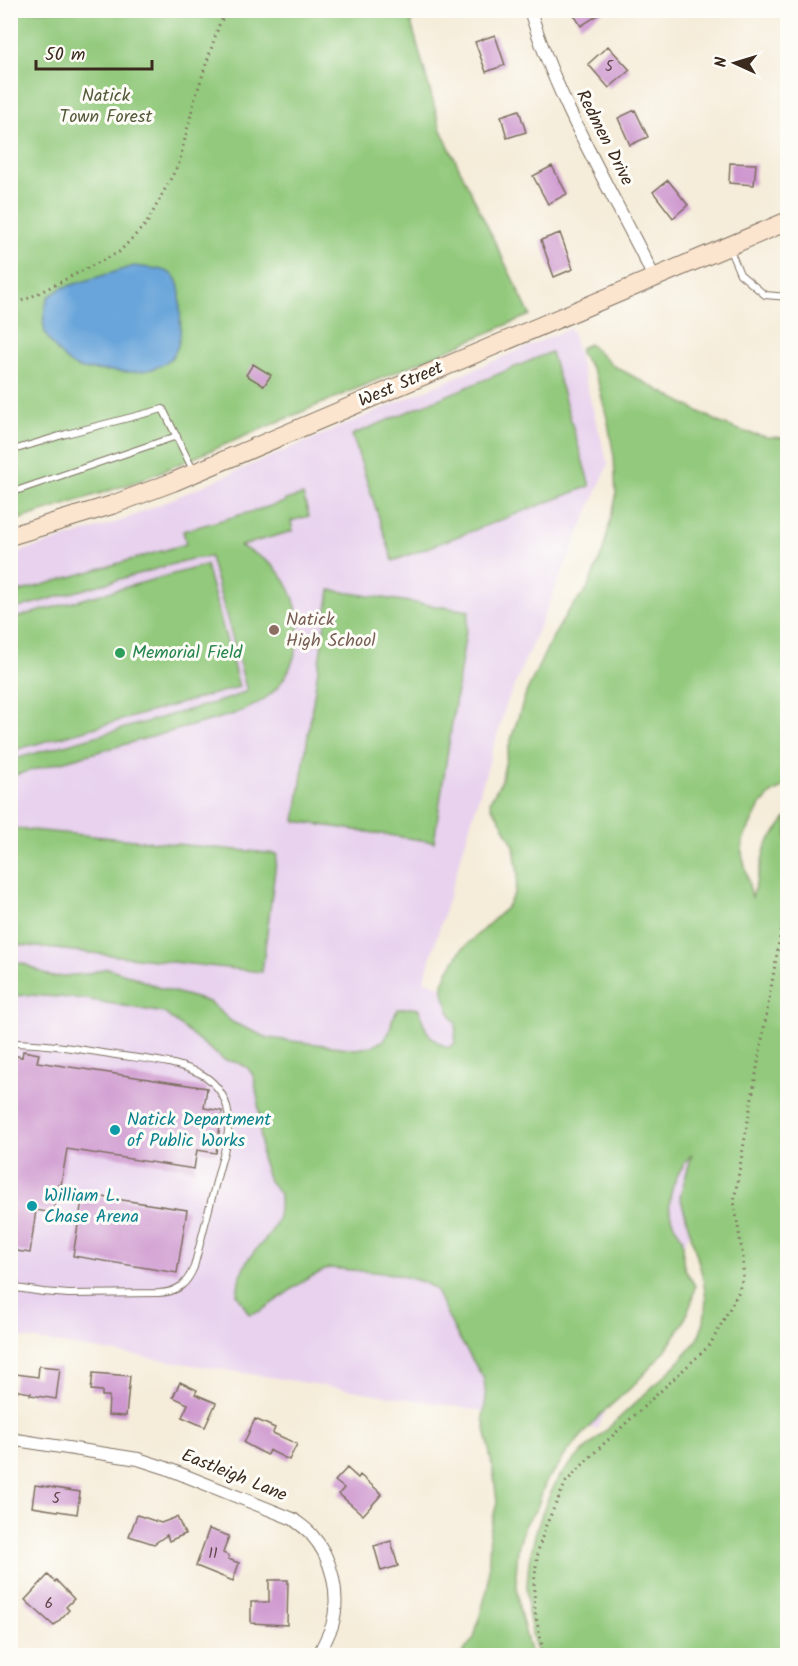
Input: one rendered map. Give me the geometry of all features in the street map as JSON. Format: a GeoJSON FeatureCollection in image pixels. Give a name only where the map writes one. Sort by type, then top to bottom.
{"type":"FeatureCollection","features":[{"type":"Feature","properties":{"kind":"street","name":"Redmen Drive"},"geometry":{"type":"LineString","coordinates":[[530,10],[542,49],[563,98],[654,278]]}},
{"type":"Feature","properties":{"kind":"street","name":"West Street"},"geometry":{"type":"LineString","coordinates":[[10,536],[144,494],[788,221]]}},
{"type":"Feature","properties":{"kind":"street","name":"Eastleigh Lane"},"geometry":{"type":"LineString","coordinates":[[10,1439],[138,1459],[165,1467],[293,1519],[316,1539],[326,1554],[332,1575],[336,1602],[332,1625],[318,1656]]}},
{"type":"Feature","properties":{"kind":"lane"},"geometry":{"type":"LineString","coordinates":[[729,246],[740,274],[765,295],[788,297]]}},
{"type":"Feature","properties":{"kind":"lane"},"geometry":{"type":"LineString","coordinates":[[10,451],[163,409],[195,472]]}},
{"type":"Feature","properties":{"kind":"lane"},"geometry":{"type":"LineString","coordinates":[[10,493],[177,436]]}},
{"type":"Feature","properties":{"kind":"lane"},"geometry":{"type":"LineString","coordinates":[[10,1043],[37,1044],[159,1061],[190,1070],[204,1076],[214,1084],[222,1094],[228,1114],[225,1144],[194,1267],[185,1284],[169,1292],[159,1293],[69,1294],[10,1287]]}},
{"type":"Feature","properties":{"kind":"path"},"geometry":{"type":"LineString","coordinates":[[10,302],[25,300],[119,252],[147,223],[179,163],[195,98],[220,22],[228,10]]}},
{"type":"Feature","properties":{"kind":"path"},"geometry":{"type":"LineString","coordinates":[[544,1656],[535,1612],[536,1566],[546,1525],[566,1482],[710,1345],[732,1308],[738,1293],[743,1277],[743,1258],[734,1202],[788,890]]}},
{"type":"Feature","properties":{"kind":"path"},"geometry":{"type":"LineString","coordinates":[[780,1585],[788,1579]]}},
{"type":"Feature","properties":{"kind":"shaded area"},"geometry":{"type":"Polygon","coordinates":[[[571,328],[608,465],[506,705],[424,980],[748,1110],[597,1429],[11,1336],[10,555],[121,521],[571,328]]]}},
{"type":"Feature","properties":{"kind":"green space","name":"Natick Town Forest"},"geometry":{"type":"Polygon","coordinates":[[[10,11],[408,11],[441,130],[530,315],[139,481],[11,522],[10,11]]]}},
{"type":"Feature","properties":{"kind":"green space"},"geometry":{"type":"Polygon","coordinates":[[[589,344],[612,365],[720,423],[767,437],[787,438],[787,785],[771,794],[760,806],[743,840],[742,853],[752,898],[766,845],[787,817],[787,1655],[538,1655],[528,1613],[529,1561],[536,1531],[557,1480],[573,1461],[677,1364],[698,1339],[704,1322],[706,1299],[703,1278],[680,1196],[692,1154],[681,1169],[673,1186],[670,1204],[673,1222],[683,1241],[684,1266],[695,1286],[684,1322],[665,1351],[634,1385],[600,1415],[565,1455],[546,1481],[537,1508],[525,1524],[518,1549],[516,1575],[519,1608],[531,1655],[461,1655],[474,1638],[488,1586],[490,1531],[497,1502],[483,1417],[486,1398],[484,1379],[456,1333],[435,1289],[423,1282],[395,1274],[329,1268],[305,1280],[261,1311],[249,1314],[237,1294],[240,1275],[249,1258],[269,1235],[278,1219],[280,1194],[269,1181],[262,1160],[258,1100],[254,1077],[248,1068],[239,1063],[224,1060],[164,1013],[85,999],[11,996],[11,963],[22,963],[52,977],[86,974],[107,968],[157,987],[209,1002],[232,1022],[268,1038],[356,1049],[373,1046],[384,1040],[398,1009],[411,1008],[419,1009],[425,1028],[435,1041],[448,1048],[455,1043],[456,1024],[443,993],[443,984],[461,950],[506,908],[515,892],[518,874],[514,846],[491,807],[490,801],[501,782],[509,746],[526,693],[550,642],[567,613],[587,589],[603,551],[616,497],[614,457],[598,382],[580,353],[580,348],[589,344]]]}},
{"type":"Feature","properties":{"kind":"green space"},"geometry":{"type":"Polygon","coordinates":[[[551,352],[590,486],[393,561],[352,435],[551,352]]]}},
{"type":"Feature","properties":{"kind":"green space"},"geometry":{"type":"Polygon","coordinates":[[[303,495],[309,516],[291,521],[293,531],[240,546],[263,558],[275,568],[286,582],[297,615],[299,632],[291,665],[283,681],[271,694],[254,706],[234,714],[11,776],[11,760],[231,698],[247,691],[210,557],[191,559],[11,610],[11,594],[186,544],[183,531],[303,495]]]}},
{"type":"Feature","properties":{"kind":"green space","name":"Memorial Field"},"geometry":{"type":"Polygon","coordinates":[[[206,565],[239,687],[11,751],[11,619],[206,565]]]}},
{"type":"Feature","properties":{"kind":"green space"},"geometry":{"type":"Polygon","coordinates":[[[330,590],[469,611],[434,842],[295,821],[330,590]]]}},
{"type":"Feature","properties":{"kind":"green space"},"geometry":{"type":"Polygon","coordinates":[[[11,828],[277,854],[262,972],[11,944],[11,828]]]}},
{"type":"Feature","properties":{"kind":"water"},"geometry":{"type":"Polygon","coordinates":[[[134,266],[168,272],[177,281],[180,338],[175,352],[165,363],[144,371],[92,370],[74,366],[58,351],[45,333],[43,324],[48,297],[62,288],[134,266]]]}},
{"type":"Feature","properties":{"kind":"building"},"geometry":{"type":"Polygon","coordinates":[[[571,10],[606,10],[581,26],[571,10]]]}},
{"type":"Feature","properties":{"kind":"building"},"geometry":{"type":"Polygon","coordinates":[[[495,35],[505,65],[486,72],[475,42],[495,35]]]}},
{"type":"Feature","properties":{"kind":"building"},"geometry":{"type":"Polygon","coordinates":[[[608,46],[630,70],[609,88],[588,64],[608,46]]]}},
{"type":"Feature","properties":{"kind":"building"},"geometry":{"type":"Polygon","coordinates":[[[519,110],[526,132],[507,138],[501,116],[519,110]]]}},
{"type":"Feature","properties":{"kind":"building"},"geometry":{"type":"Polygon","coordinates":[[[635,110],[648,137],[630,145],[618,118],[635,110]]]}},
{"type":"Feature","properties":{"kind":"building"},"geometry":{"type":"Polygon","coordinates":[[[730,163],[756,164],[754,185],[729,183],[730,163]]]}},
{"type":"Feature","properties":{"kind":"building"},"geometry":{"type":"Polygon","coordinates":[[[552,166],[567,194],[548,204],[533,176],[552,166]]]}},
{"type":"Feature","properties":{"kind":"building"},"geometry":{"type":"Polygon","coordinates":[[[668,180],[688,205],[673,218],[653,192],[668,180]]]}},
{"type":"Feature","properties":{"kind":"building"},"geometry":{"type":"Polygon","coordinates":[[[560,233],[573,269],[554,277],[541,240],[560,233]]]}},
{"type":"Feature","properties":{"kind":"building"},"geometry":{"type":"Polygon","coordinates":[[[253,364],[271,375],[264,386],[246,375],[253,364]]]}},
{"type":"Feature","properties":{"kind":"building","name":"Natick Department of Public Works"},"geometry":{"type":"Polygon","coordinates":[[[23,1051],[39,1054],[37,1062],[207,1088],[204,1108],[222,1111],[216,1153],[197,1150],[194,1169],[67,1149],[61,1185],[58,1185],[53,1213],[36,1210],[30,1253],[10,1250],[10,1063],[12,1055],[22,1057],[23,1051]]]}},
{"type":"Feature","properties":{"kind":"building"},"geometry":{"type":"Polygon","coordinates":[[[83,1194],[187,1210],[177,1273],[73,1256],[83,1194]]]}},
{"type":"Feature","properties":{"kind":"building"},"geometry":{"type":"Polygon","coordinates":[[[39,1366],[60,1368],[56,1399],[13,1390],[16,1374],[38,1377],[39,1366]]]}},
{"type":"Feature","properties":{"kind":"building"},"geometry":{"type":"Polygon","coordinates":[[[93,1373],[130,1376],[126,1416],[108,1415],[109,1396],[102,1396],[102,1391],[91,1390],[93,1373]]]}},
{"type":"Feature","properties":{"kind":"building"},"geometry":{"type":"Polygon","coordinates":[[[180,1382],[197,1390],[195,1394],[216,1403],[205,1427],[182,1417],[188,1404],[173,1397],[180,1382]]]}},
{"type":"Feature","properties":{"kind":"building"},"geometry":{"type":"Polygon","coordinates":[[[255,1419],[275,1428],[273,1433],[297,1444],[289,1460],[269,1450],[267,1455],[244,1443],[255,1419]]]}},
{"type":"Feature","properties":{"kind":"building"},"geometry":{"type":"Polygon","coordinates":[[[347,1468],[358,1478],[360,1475],[382,1494],[363,1515],[339,1494],[344,1488],[335,1481],[347,1468]]]}},
{"type":"Feature","properties":{"kind":"building"},"geometry":{"type":"Polygon","coordinates":[[[35,1485],[80,1492],[77,1514],[32,1507],[35,1485]]]}},
{"type":"Feature","properties":{"kind":"building"},"geometry":{"type":"Polygon","coordinates":[[[137,1515],[161,1523],[177,1517],[185,1534],[169,1541],[167,1535],[154,1544],[129,1536],[137,1515]]]}},
{"type":"Feature","properties":{"kind":"building"},"geometry":{"type":"Polygon","coordinates":[[[209,1529],[229,1536],[223,1553],[229,1556],[228,1559],[239,1563],[233,1581],[196,1566],[209,1529]]]}},
{"type":"Feature","properties":{"kind":"building"},"geometry":{"type":"Polygon","coordinates":[[[391,1541],[398,1566],[381,1571],[374,1546],[391,1541]]]}},
{"type":"Feature","properties":{"kind":"building"},"geometry":{"type":"Polygon","coordinates":[[[48,1575],[74,1599],[66,1607],[69,1610],[54,1626],[25,1600],[48,1575]]]}},
{"type":"Feature","properties":{"kind":"building"},"geometry":{"type":"Polygon","coordinates":[[[269,1580],[288,1580],[287,1625],[251,1623],[251,1602],[269,1602],[269,1580]]]}},
{"type":"Feature","properties":{"kind":"place","name":"Natick High School"},"geometry":{"type":"Point","coordinates":[274,630]}},
{"type":"Feature","properties":{"kind":"place","name":"Memorial Field"},"geometry":{"type":"Point","coordinates":[120,653]}},
{"type":"Feature","properties":{"kind":"place","name":"Natick Department of Public Works"},"geometry":{"type":"Point","coordinates":[115,1130]}},
{"type":"Feature","properties":{"kind":"place","name":"William L. Chase Arena"},"geometry":{"type":"Point","coordinates":[32,1206]}}]}
